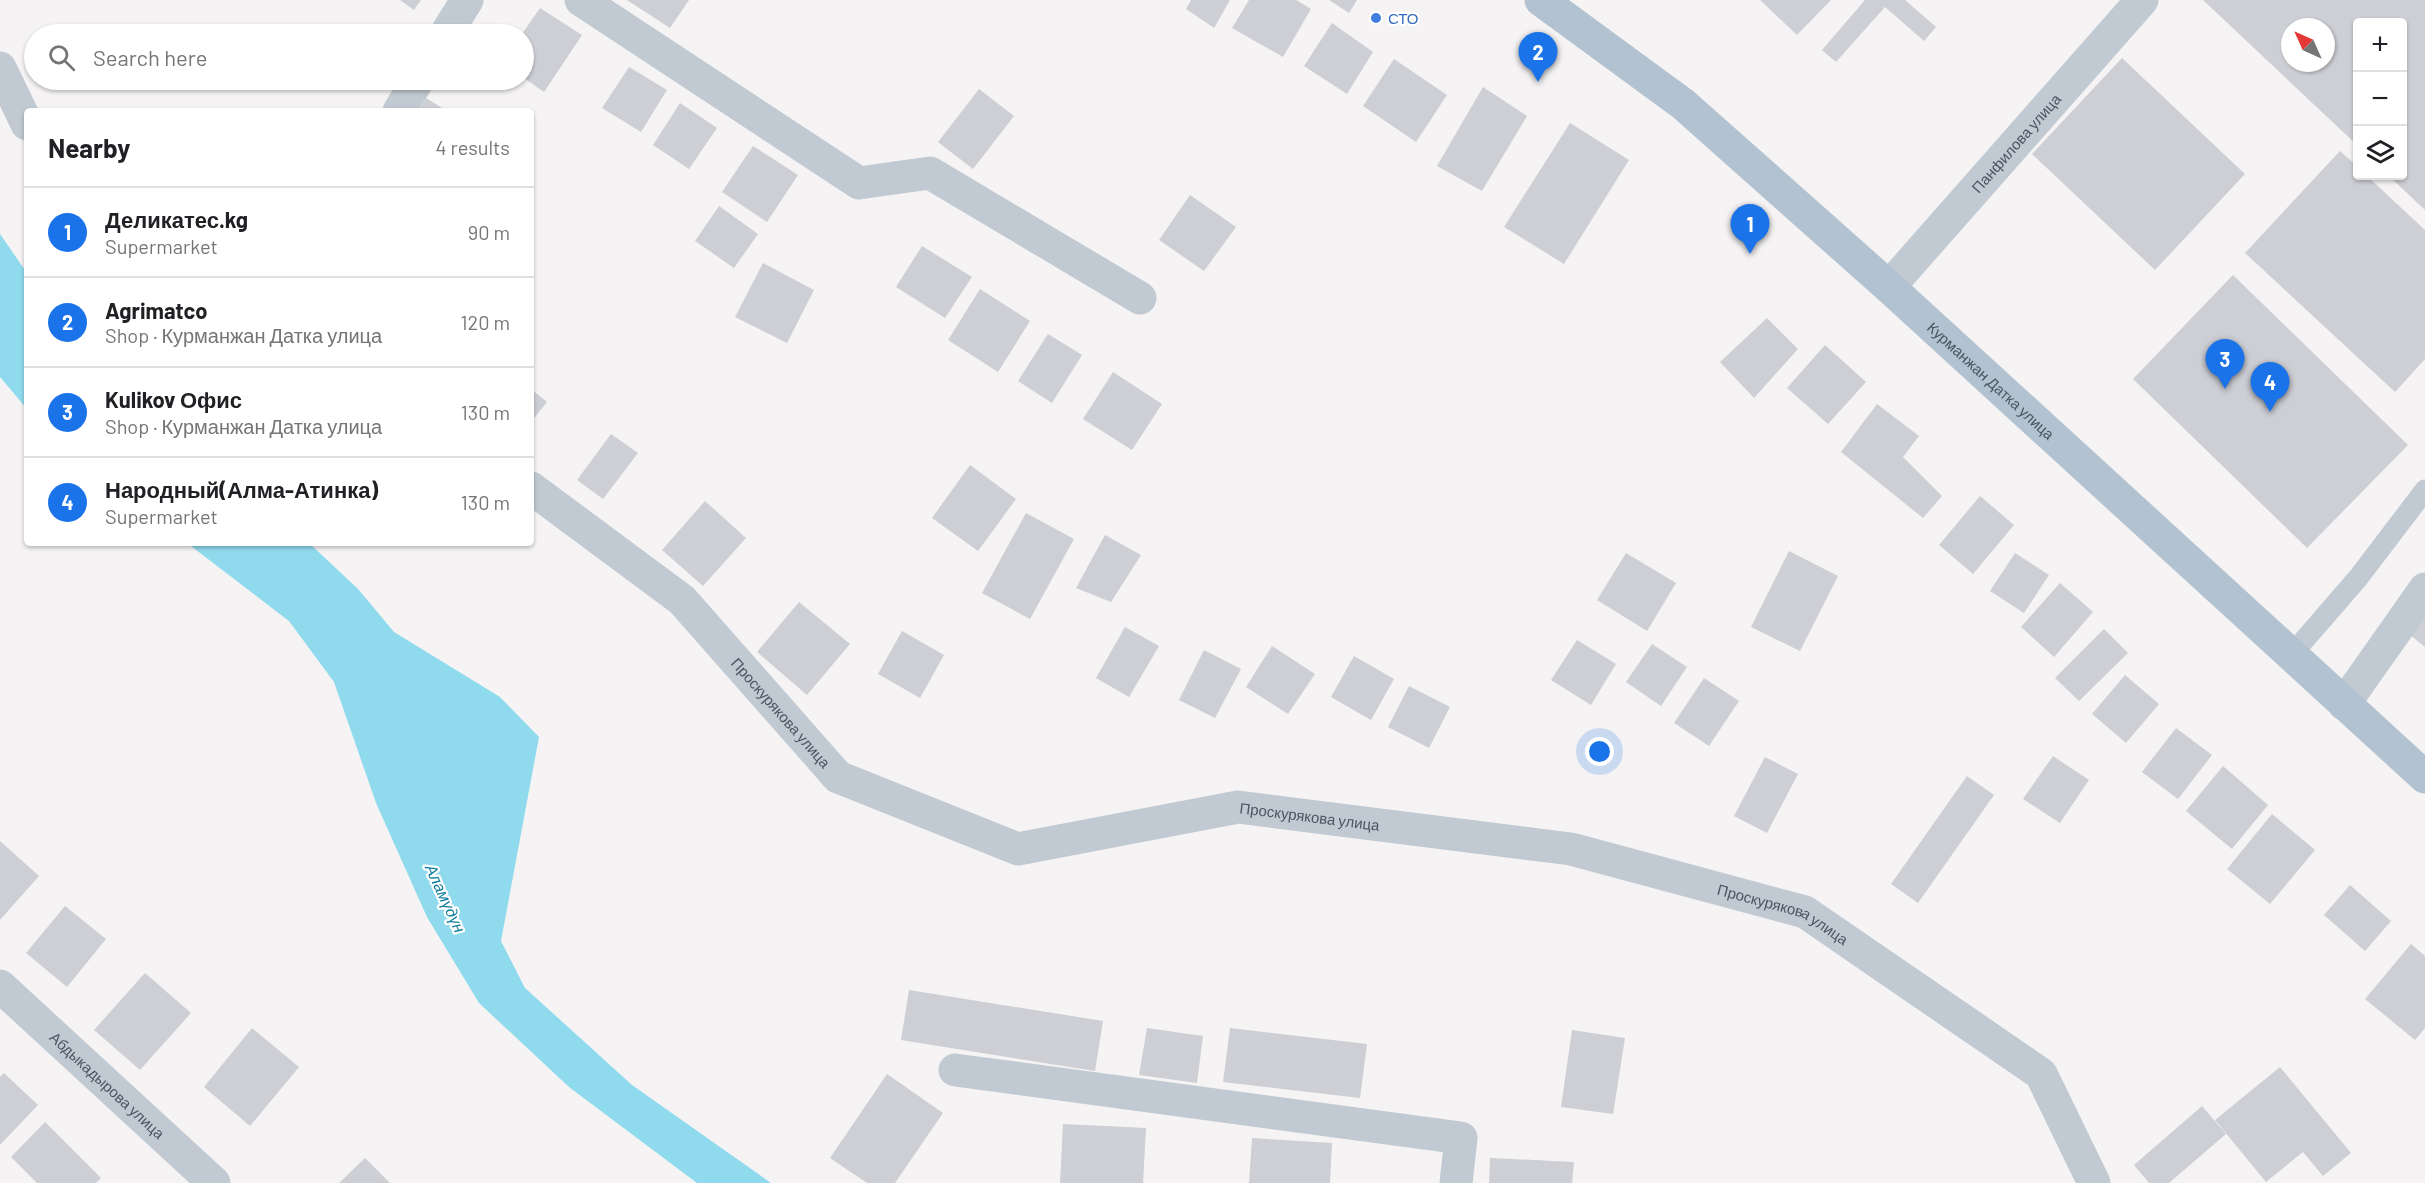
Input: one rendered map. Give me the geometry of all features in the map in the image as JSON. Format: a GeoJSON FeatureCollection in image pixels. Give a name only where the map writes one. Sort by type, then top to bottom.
{"type":"FeatureCollection","features":[{"type":"Feature","properties":{"kind":"main road","name":"Курманжан Датка улица"},"geometry":{"type":"LineString","coordinates":[[1541,0],[1683,104],[1889,287],[2425,777]]}},
{"type":"Feature","properties":{"kind":"street"},"geometry":{"type":"LineString","coordinates":[[452,24],[467,0]]}},
{"type":"Feature","properties":{"kind":"street"},"geometry":{"type":"LineString","coordinates":[[582,0],[859,183],[930,173],[1140,298]]}},
{"type":"Feature","properties":{"kind":"street","name":"Панфилова улица"},"geometry":{"type":"LineString","coordinates":[[1889,287],[2142,0]]}},
{"type":"Feature","properties":{"kind":"street"},"geometry":{"type":"LineString","coordinates":[[0,68],[24,118]]}},
{"type":"Feature","properties":{"kind":"street"},"geometry":{"type":"LineString","coordinates":[[401,108],[412,90]]}},
{"type":"Feature","properties":{"kind":"street","name":"Проскурякова улица"},"geometry":{"type":"LineString","coordinates":[[534,490],[682,600],[838,777],[1018,849],[1238,807],[1571,849],[1804,912],[2041,1074],[2094,1183]]}},
{"type":"Feature","properties":{"kind":"street"},"geometry":{"type":"LineString","coordinates":[[2344,704],[2425,589]]}},
{"type":"Feature","properties":{"kind":"street","name":"Абдыкадырова улица"},"geometry":{"type":"LineString","coordinates":[[0,986],[214,1183]]}},
{"type":"Feature","properties":{"kind":"street"},"geometry":{"type":"LineString","coordinates":[[955,1071],[1461,1138],[1456,1183]]}},
{"type":"Feature","properties":{"kind":"lane"},"geometry":{"type":"LineString","coordinates":[[2292,654],[2358,578],[2425,490]]}},
{"type":"Feature","properties":{"kind":"water"},"geometry":{"type":"Polygon","coordinates":[[[0,234],[24,269],[24,405],[0,377],[0,234]]]}},
{"type":"Feature","properties":{"kind":"water","name":"Аламүдүн"},"geometry":{"type":"Polygon","coordinates":[[[191,546],[312,546],[358,589],[394,632],[500,697],[539,737],[501,941],[525,988],[632,1085],[771,1183],[697,1183],[569,1087],[479,1003],[427,917],[376,803],[334,682],[289,621],[191,546]]]}},
{"type":"Feature","properties":{"kind":"building"},"geometry":{"type":"Polygon","coordinates":[[[400,0],[421,0],[414,10],[400,0]]]}},
{"type":"Feature","properties":{"kind":"building"},"geometry":{"type":"Polygon","coordinates":[[[627,0],[689,0],[670,28],[627,0]]]}},
{"type":"Feature","properties":{"kind":"building"},"geometry":{"type":"Polygon","coordinates":[[[1191,0],[1230,0],[1214,28],[1186,9],[1191,0]]]}},
{"type":"Feature","properties":{"kind":"building"},"geometry":{"type":"Polygon","coordinates":[[[1249,0],[1296,0],[1311,9],[1283,57],[1232,28],[1249,0]]]}},
{"type":"Feature","properties":{"kind":"building"},"geometry":{"type":"Polygon","coordinates":[[[1329,0],[1357,0],[1349,13],[1329,0]]]}},
{"type":"Feature","properties":{"kind":"building"},"geometry":{"type":"Polygon","coordinates":[[[1760,0],[1831,0],[1797,35],[1760,0]]]}},
{"type":"Feature","properties":{"kind":"building"},"geometry":{"type":"Polygon","coordinates":[[[1865,0],[1905,0],[1936,27],[1924,41],[1885,7],[1836,62],[1822,50],[1865,0]]]}},
{"type":"Feature","properties":{"kind":"building"},"geometry":{"type":"Polygon","coordinates":[[[2203,0],[2425,0],[2425,210],[2393,180],[2407,180],[2407,18],[2353,18],[2353,141],[2203,0]]]}},
{"type":"Feature","properties":{"kind":"building"},"geometry":{"type":"Polygon","coordinates":[[[540,8],[582,35],[544,92],[534,85],[534,24],[529,24],[540,8]]]}},
{"type":"Feature","properties":{"kind":"building"},"geometry":{"type":"Polygon","coordinates":[[[1332,23],[1373,52],[1347,94],[1304,66],[1332,23]]]}},
{"type":"Feature","properties":{"kind":"building"},"geometry":{"type":"Polygon","coordinates":[[[2122,58],[2245,174],[2155,270],[2032,154],[2122,58]]]}},
{"type":"Feature","properties":{"kind":"building"},"geometry":{"type":"Polygon","coordinates":[[[1394,59],[1447,95],[1416,142],[1363,106],[1394,59]]]}},
{"type":"Feature","properties":{"kind":"building"},"geometry":{"type":"Polygon","coordinates":[[[629,67],[667,90],[641,132],[602,108],[629,67]]]}},
{"type":"Feature","properties":{"kind":"building"},"geometry":{"type":"Polygon","coordinates":[[[1483,87],[1527,116],[1482,191],[1437,166],[1483,87]]]}},
{"type":"Feature","properties":{"kind":"building"},"geometry":{"type":"Polygon","coordinates":[[[979,89],[1014,116],[973,169],[938,142],[979,89]]]}},
{"type":"Feature","properties":{"kind":"building"},"geometry":{"type":"Polygon","coordinates":[[[426,98],[442,108],[421,108],[426,98]]]}},
{"type":"Feature","properties":{"kind":"building"},"geometry":{"type":"Polygon","coordinates":[[[680,103],[717,128],[689,169],[653,145],[680,103]]]}},
{"type":"Feature","properties":{"kind":"building"},"geometry":{"type":"Polygon","coordinates":[[[1570,123],[1629,160],[1564,264],[1504,227],[1570,123]]]}},
{"type":"Feature","properties":{"kind":"building"},"geometry":{"type":"Polygon","coordinates":[[[753,146],[798,175],[767,222],[722,192],[753,146]]]}},
{"type":"Feature","properties":{"kind":"building"},"geometry":{"type":"Polygon","coordinates":[[[2340,151],[2353,163],[2353,180],[2371,180],[2425,230],[2425,359],[2395,392],[2245,253],[2340,151]]]}},
{"type":"Feature","properties":{"kind":"building"},"geometry":{"type":"Polygon","coordinates":[[[1190,195],[1236,227],[1204,271],[1159,240],[1190,195]]]}},
{"type":"Feature","properties":{"kind":"building"},"geometry":{"type":"Polygon","coordinates":[[[719,206],[758,234],[734,268],[695,241],[719,206]]]}},
{"type":"Feature","properties":{"kind":"building"},"geometry":{"type":"Polygon","coordinates":[[[922,246],[972,277],[945,318],[896,287],[922,246]]]}},
{"type":"Feature","properties":{"kind":"building"},"geometry":{"type":"Polygon","coordinates":[[[763,263],[814,290],[787,343],[735,317],[763,263]]]}},
{"type":"Feature","properties":{"kind":"building"},"geometry":{"type":"Polygon","coordinates":[[[2233,275],[2408,445],[2307,548],[2133,379],[2233,275]]]}},
{"type":"Feature","properties":{"kind":"building"},"geometry":{"type":"Polygon","coordinates":[[[980,289],[1030,321],[998,372],[948,340],[980,289]]]}},
{"type":"Feature","properties":{"kind":"building"},"geometry":{"type":"Polygon","coordinates":[[[1767,318],[1798,349],[1754,398],[1720,362],[1767,318]]]}},
{"type":"Feature","properties":{"kind":"building"},"geometry":{"type":"Polygon","coordinates":[[[1048,334],[1082,355],[1052,403],[1018,381],[1048,334]]]}},
{"type":"Feature","properties":{"kind":"building"},"geometry":{"type":"Polygon","coordinates":[[[1825,345],[1866,382],[1828,424],[1787,388],[1825,345]]]}},
{"type":"Feature","properties":{"kind":"building"},"geometry":{"type":"Polygon","coordinates":[[[1113,372],[1162,404],[1132,450],[1083,419],[1113,372]]]}},
{"type":"Feature","properties":{"kind":"building"},"geometry":{"type":"Polygon","coordinates":[[[534,391],[547,402],[534,418],[534,391]]]}},
{"type":"Feature","properties":{"kind":"building"},"geometry":{"type":"Polygon","coordinates":[[[1877,404],[1919,436],[1903,457],[1942,496],[1923,518],[1841,452],[1877,404]]]}},
{"type":"Feature","properties":{"kind":"building"},"geometry":{"type":"Polygon","coordinates":[[[611,434],[638,453],[603,499],[577,480],[611,434]]]}},
{"type":"Feature","properties":{"kind":"building"},"geometry":{"type":"Polygon","coordinates":[[[970,465],[1016,499],[978,551],[932,518],[970,465]]]}},
{"type":"Feature","properties":{"kind":"building"},"geometry":{"type":"Polygon","coordinates":[[[1980,496],[2014,525],[1973,574],[1939,545],[1980,496]]]}},
{"type":"Feature","properties":{"kind":"building"},"geometry":{"type":"Polygon","coordinates":[[[705,501],[746,538],[703,586],[662,550],[705,501]]]}},
{"type":"Feature","properties":{"kind":"building"},"geometry":{"type":"Polygon","coordinates":[[[1026,513],[1074,539],[1030,619],[982,593],[1026,513]]]}},
{"type":"Feature","properties":{"kind":"building"},"geometry":{"type":"Polygon","coordinates":[[[1105,535],[1141,555],[1111,602],[1076,588],[1105,535]]]}},
{"type":"Feature","properties":{"kind":"building"},"geometry":{"type":"Polygon","coordinates":[[[1789,551],[1838,576],[1800,651],[1751,627],[1789,551]]]}},
{"type":"Feature","properties":{"kind":"building"},"geometry":{"type":"Polygon","coordinates":[[[1626,553],[1676,583],[1647,631],[1597,600],[1626,553]]]}},
{"type":"Feature","properties":{"kind":"building"},"geometry":{"type":"Polygon","coordinates":[[[2015,553],[2049,575],[2024,613],[1990,591],[2015,553]]]}},
{"type":"Feature","properties":{"kind":"building"},"geometry":{"type":"Polygon","coordinates":[[[2060,583],[2093,612],[2054,657],[2021,627],[2060,583]]]}},
{"type":"Feature","properties":{"kind":"building"},"geometry":{"type":"Polygon","coordinates":[[[799,602],[850,644],[807,695],[757,652],[799,602]]]}},
{"type":"Feature","properties":{"kind":"building"},"geometry":{"type":"Polygon","coordinates":[[[2425,615],[2425,647],[2410,635],[2425,615]]]}},
{"type":"Feature","properties":{"kind":"building"},"geometry":{"type":"Polygon","coordinates":[[[1125,627],[1159,646],[1129,697],[1096,678],[1125,627]]]}},
{"type":"Feature","properties":{"kind":"building"},"geometry":{"type":"Polygon","coordinates":[[[2104,629],[2128,653],[2079,701],[2055,678],[2104,629]]]}},
{"type":"Feature","properties":{"kind":"building"},"geometry":{"type":"Polygon","coordinates":[[[902,631],[944,655],[920,698],[878,674],[902,631]]]}},
{"type":"Feature","properties":{"kind":"building"},"geometry":{"type":"Polygon","coordinates":[[[1577,640],[1616,664],[1591,705],[1551,680],[1577,640]]]}},
{"type":"Feature","properties":{"kind":"building"},"geometry":{"type":"Polygon","coordinates":[[[1652,644],[1687,667],[1661,706],[1626,682],[1652,644]]]}},
{"type":"Feature","properties":{"kind":"building"},"geometry":{"type":"Polygon","coordinates":[[[1272,646],[1315,674],[1288,714],[1246,687],[1272,646]]]}},
{"type":"Feature","properties":{"kind":"building"},"geometry":{"type":"Polygon","coordinates":[[[1204,650],[1241,669],[1215,718],[1179,700],[1204,650]]]}},
{"type":"Feature","properties":{"kind":"building"},"geometry":{"type":"Polygon","coordinates":[[[1354,656],[1394,679],[1371,720],[1331,697],[1354,656]]]}},
{"type":"Feature","properties":{"kind":"building"},"geometry":{"type":"Polygon","coordinates":[[[2125,675],[2159,704],[2126,743],[2092,714],[2125,675]]]}},
{"type":"Feature","properties":{"kind":"building"},"geometry":{"type":"Polygon","coordinates":[[[1704,678],[1739,701],[1709,746],[1674,723],[1704,678]]]}},
{"type":"Feature","properties":{"kind":"building"},"geometry":{"type":"Polygon","coordinates":[[[1409,686],[1450,707],[1429,748],[1388,727],[1409,686]]]}},
{"type":"Feature","properties":{"kind":"building"},"geometry":{"type":"Polygon","coordinates":[[[2176,728],[2212,755],[2178,799],[2142,772],[2176,728]]]}},
{"type":"Feature","properties":{"kind":"building"},"geometry":{"type":"Polygon","coordinates":[[[2053,756],[2089,780],[2060,823],[2023,799],[2053,756]]]}},
{"type":"Feature","properties":{"kind":"building"},"geometry":{"type":"Polygon","coordinates":[[[1765,757],[1798,774],[1767,833],[1734,816],[1765,757]]]}},
{"type":"Feature","properties":{"kind":"building"},"geometry":{"type":"Polygon","coordinates":[[[2223,766],[2268,805],[2232,849],[2186,811],[2223,766]]]}},
{"type":"Feature","properties":{"kind":"building"},"geometry":{"type":"Polygon","coordinates":[[[1967,776],[1994,795],[1918,903],[1891,884],[1967,776]]]}},
{"type":"Feature","properties":{"kind":"building"},"geometry":{"type":"Polygon","coordinates":[[[2272,814],[2315,850],[2270,904],[2227,869],[2272,814]]]}},
{"type":"Feature","properties":{"kind":"building"},"geometry":{"type":"Polygon","coordinates":[[[0,841],[39,876],[0,920],[0,841]]]}},
{"type":"Feature","properties":{"kind":"building"},"geometry":{"type":"Polygon","coordinates":[[[2350,885],[2391,921],[2365,951],[2324,915],[2350,885]]]}},
{"type":"Feature","properties":{"kind":"building"},"geometry":{"type":"Polygon","coordinates":[[[65,906],[106,939],[67,987],[26,953],[65,906]]]}},
{"type":"Feature","properties":{"kind":"building"},"geometry":{"type":"Polygon","coordinates":[[[2411,944],[2425,956],[2425,1028],[2415,1040],[2365,999],[2411,944]]]}},
{"type":"Feature","properties":{"kind":"building"},"geometry":{"type":"Polygon","coordinates":[[[145,973],[191,1013],[140,1070],[94,1030],[145,973]]]}},
{"type":"Feature","properties":{"kind":"building"},"geometry":{"type":"Polygon","coordinates":[[[909,990],[1103,1021],[1095,1071],[901,1040],[909,990]]]}},
{"type":"Feature","properties":{"kind":"building"},"geometry":{"type":"Polygon","coordinates":[[[252,1028],[299,1067],[250,1126],[204,1087],[252,1028]]]}},
{"type":"Feature","properties":{"kind":"building"},"geometry":{"type":"Polygon","coordinates":[[[1147,1028],[1203,1036],[1197,1083],[1139,1075],[1147,1028]]]}},
{"type":"Feature","properties":{"kind":"building"},"geometry":{"type":"Polygon","coordinates":[[[1230,1028],[1367,1044],[1360,1098],[1223,1082],[1230,1028]]]}},
{"type":"Feature","properties":{"kind":"building"},"geometry":{"type":"Polygon","coordinates":[[[1572,1030],[1625,1038],[1613,1114],[1561,1107],[1572,1030]]]}},
{"type":"Feature","properties":{"kind":"building"},"geometry":{"type":"Polygon","coordinates":[[[2280,1067],[2351,1153],[2323,1176],[2303,1152],[2266,1182],[2215,1120],[2280,1067]]]}},
{"type":"Feature","properties":{"kind":"building"},"geometry":{"type":"Polygon","coordinates":[[[4,1073],[38,1105],[0,1145],[0,1077],[4,1073]]]}},
{"type":"Feature","properties":{"kind":"building"},"geometry":{"type":"Polygon","coordinates":[[[887,1074],[943,1113],[895,1183],[867,1183],[830,1158],[887,1074]]]}},
{"type":"Feature","properties":{"kind":"building"},"geometry":{"type":"Polygon","coordinates":[[[2202,1106],[2226,1134],[2169,1183],[2149,1183],[2134,1165],[2202,1106]]]}},
{"type":"Feature","properties":{"kind":"building"},"geometry":{"type":"Polygon","coordinates":[[[45,1122],[101,1178],[96,1183],[37,1183],[11,1157],[45,1122]]]}},
{"type":"Feature","properties":{"kind":"building"},"geometry":{"type":"Polygon","coordinates":[[[1063,1124],[1146,1128],[1143,1183],[1060,1183],[1063,1124]]]}},
{"type":"Feature","properties":{"kind":"building"},"geometry":{"type":"Polygon","coordinates":[[[1252,1138],[1332,1143],[1330,1183],[1249,1183],[1252,1138]]]}},
{"type":"Feature","properties":{"kind":"building"},"geometry":{"type":"Polygon","coordinates":[[[365,1158],[390,1183],[339,1183],[365,1158]]]}},
{"type":"Feature","properties":{"kind":"building"},"geometry":{"type":"Polygon","coordinates":[[[1490,1158],[1574,1162],[1572,1183],[1489,1183],[1490,1158]]]}},
{"type":"Feature","properties":{"kind":"place","name":"СТО"},"geometry":{"type":"Point","coordinates":[1376,18]}},
{"type":"Feature","properties":{"kind":"place","name":"Agrimatco"},"geometry":{"type":"Point","coordinates":[1538,82]}},
{"type":"Feature","properties":{"kind":"place","name":"Деликатес.kg"},"geometry":{"type":"Point","coordinates":[1750,254]}},
{"type":"Feature","properties":{"kind":"place","name":"Kulikov Офис"},"geometry":{"type":"Point","coordinates":[2225,389]}},
{"type":"Feature","properties":{"kind":"place","name":"Народный(Алма-Атинка)"},"geometry":{"type":"Point","coordinates":[2270,412]}}]}
